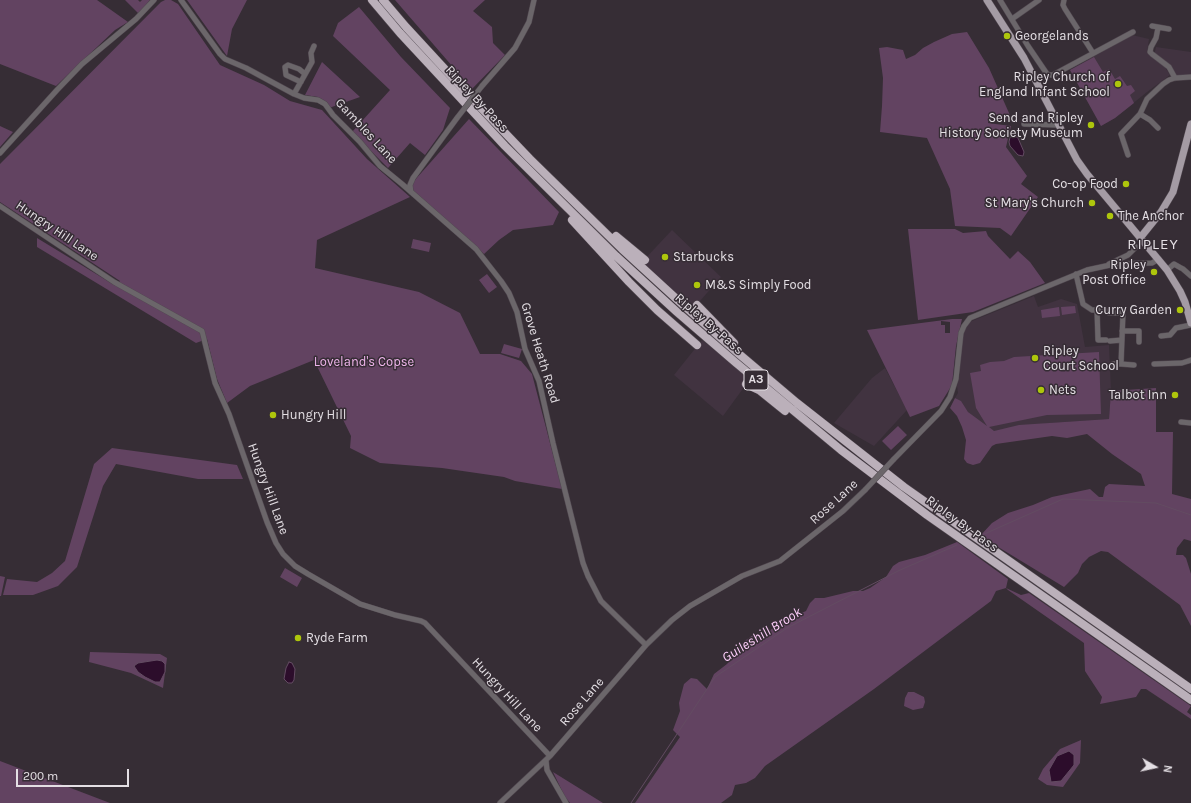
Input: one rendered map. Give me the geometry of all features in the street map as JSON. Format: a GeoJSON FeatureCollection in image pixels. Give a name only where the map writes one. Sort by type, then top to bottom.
{"type":"FeatureCollection","features":[{"type":"Feature","properties":{"kind":"highway","name":"Ripley By-Pass"},"geometry":{"type":"LineString","coordinates":[[372,0],[459,98],[523,164],[616,256],[677,312],[735,362],[841,450],[927,515],[1191,700]]}},
{"type":"Feature","properties":{"kind":"highway","name":"Ripley By-Pass"},"geometry":{"type":"LineString","coordinates":[[383,0],[406,28],[530,159],[622,249],[682,304],[797,403],[904,487],[1191,689]]}},
{"type":"Feature","properties":{"kind":"highway"},"geometry":{"type":"LineString","coordinates":[[530,159],[626,245],[645,260]]}},
{"type":"Feature","properties":{"kind":"highway"},"geometry":{"type":"LineString","coordinates":[[523,164],[629,282],[657,310],[697,345]]}},
{"type":"Feature","properties":{"kind":"highway"},"geometry":{"type":"LineString","coordinates":[[697,305],[797,403]]}},
{"type":"Feature","properties":{"kind":"highway"},"geometry":{"type":"LineString","coordinates":[[746,384],[759,390],[804,425],[841,450]]}},
{"type":"Feature","properties":{"kind":"main road"},"geometry":{"type":"LineString","coordinates":[[987,0],[1024,58],[1074,155],[1087,174],[1167,270],[1180,291],[1190,313],[1191,324]]}},
{"type":"Feature","properties":{"kind":"main road"},"geometry":{"type":"LineString","coordinates":[[1140,238],[1173,192],[1191,124]]}},
{"type":"Feature","properties":{"kind":"street"},"geometry":{"type":"LineString","coordinates":[[0,153],[82,64],[136,19],[154,0]]}},
{"type":"Feature","properties":{"kind":"street","name":"Gambles Lane"},"geometry":{"type":"LineString","coordinates":[[181,0],[225,59],[246,68],[294,94],[304,98],[318,100],[325,104],[333,115],[360,142],[380,166],[411,192]]}},
{"type":"Feature","properties":{"kind":"street"},"geometry":{"type":"LineString","coordinates":[[411,192],[410,185],[413,178],[482,86],[515,48],[528,22],[534,0]]}},
{"type":"Feature","properties":{"kind":"street"},"geometry":{"type":"LineString","coordinates":[[1000,0],[1047,74],[1053,75],[1133,32]]}},
{"type":"Feature","properties":{"kind":"street"},"geometry":{"type":"LineString","coordinates":[[1012,19],[1039,0]]}},
{"type":"Feature","properties":{"kind":"street"},"geometry":{"type":"LineString","coordinates":[[1062,0],[1065,9],[1093,53]]}},
{"type":"Feature","properties":{"kind":"street"},"geometry":{"type":"LineString","coordinates":[[1152,26],[1169,29]]}},
{"type":"Feature","properties":{"kind":"street"},"geometry":{"type":"LineString","coordinates":[[1158,28],[1150,50],[1152,54],[1169,67],[1175,78]]}},
{"type":"Feature","properties":{"kind":"street"},"geometry":{"type":"LineString","coordinates":[[294,94],[312,62],[311,53],[314,46]]}},
{"type":"Feature","properties":{"kind":"street"},"geometry":{"type":"LineString","coordinates":[[301,82],[286,75],[284,68],[285,66],[288,65],[299,69],[306,74]]}},
{"type":"Feature","properties":{"kind":"street"},"geometry":{"type":"LineString","coordinates":[[1128,155],[1121,134],[1140,114],[1147,100],[1163,84],[1175,78],[1191,77]]}},
{"type":"Feature","properties":{"kind":"street"},"geometry":{"type":"LineString","coordinates":[[1140,114],[1150,120],[1158,128]]}},
{"type":"Feature","properties":{"kind":"street"},"geometry":{"type":"LineString","coordinates":[[1024,124],[1058,125]]}},
{"type":"Feature","properties":{"kind":"street"},"geometry":{"type":"LineString","coordinates":[[402,184],[413,178]]}},
{"type":"Feature","properties":{"kind":"street","name":"Grove Heath Road"},"geometry":{"type":"LineString","coordinates":[[411,192],[476,249],[509,293],[517,312],[525,349],[539,381],[583,563],[588,576],[600,601],[646,645]]}},
{"type":"Feature","properties":{"kind":"street","name":"Hungry Hill Lane"},"geometry":{"type":"LineString","coordinates":[[0,206],[114,282],[202,331],[215,383],[229,414],[267,522],[276,543],[283,554],[295,566],[354,601],[369,608],[425,623],[548,758]]}},
{"type":"Feature","properties":{"kind":"street","name":"Rose Lane"},"geometry":{"type":"LineString","coordinates":[[1106,266],[1128,254],[1136,247]]}},
{"type":"Feature","properties":{"kind":"street"},"geometry":{"type":"LineString","coordinates":[[1128,254],[1129,264]]}},
{"type":"Feature","properties":{"kind":"street","name":"Rose Lane"},"geometry":{"type":"LineString","coordinates":[[500,803],[548,758],[646,645],[672,620],[690,606],[742,576],[780,561],[843,512],[865,490],[941,411],[950,397],[956,379],[961,333],[967,321],[1076,274],[1106,266],[1152,263],[1159,259]]}},
{"type":"Feature","properties":{"kind":"street"},"geometry":{"type":"LineString","coordinates":[[1167,270],[1174,264],[1182,268],[1191,276]]}},
{"type":"Feature","properties":{"kind":"street"},"geometry":{"type":"LineString","coordinates":[[1076,274],[1083,304],[1092,310],[1105,310],[1109,313],[1123,313],[1121,364]]}},
{"type":"Feature","properties":{"kind":"street"},"geometry":{"type":"LineString","coordinates":[[1097,310],[1098,340],[1122,340]]}},
{"type":"Feature","properties":{"kind":"street"},"geometry":{"type":"LineString","coordinates":[[1162,336],[1170,335],[1176,328],[1191,324]]}},
{"type":"Feature","properties":{"kind":"street"},"geometry":{"type":"LineString","coordinates":[[1122,331],[1139,331],[1139,342]]}},
{"type":"Feature","properties":{"kind":"street"},"geometry":{"type":"LineString","coordinates":[[1154,364],[1191,360]]}},
{"type":"Feature","properties":{"kind":"street"},"geometry":{"type":"LineString","coordinates":[[1113,364],[1134,365]]}},
{"type":"Feature","properties":{"kind":"street"},"geometry":{"type":"LineString","coordinates":[[1181,422],[1191,423]]}},
{"type":"Feature","properties":{"kind":"street"},"geometry":{"type":"LineString","coordinates":[[548,758],[547,770],[566,803]]}},
{"type":"Feature","properties":{"kind":"street"},"geometry":{"type":"LineString","coordinates":[[537,769],[547,770]]}},
{"type":"Feature","properties":{"kind":"shaded area","name":"Ripley Church of England Infant School"},"geometry":{"type":"Polygon","coordinates":[[[1132,35],[1149,39],[1147,52],[1165,67],[1170,75],[1115,118],[1101,126],[1070,70],[1132,35]]]}},
{"type":"Feature","properties":{"kind":"shaded area"},"geometry":{"type":"Polygon","coordinates":[[[1156,47],[1191,52],[1191,77],[1175,78],[1171,70],[1154,56],[1156,47]]]}},
{"type":"Feature","properties":{"kind":"shaded area"},"geometry":{"type":"Polygon","coordinates":[[[1015,136],[1018,138],[1024,152],[1023,156],[1018,155],[1010,146],[1010,137],[1015,136]]]}},
{"type":"Feature","properties":{"kind":"shaded area"},"geometry":{"type":"Polygon","coordinates":[[[672,230],[721,277],[693,309],[642,262],[672,230]]]}},
{"type":"Feature","properties":{"kind":"shaded area","name":"Ripley Court School"},"geometry":{"type":"Polygon","coordinates":[[[1034,296],[1038,307],[1061,299],[1077,304],[1085,347],[1109,345],[1111,391],[1109,419],[1051,423],[994,431],[988,430],[968,412],[961,402],[955,398],[958,393],[957,386],[960,374],[960,341],[967,323],[1034,296]]]}},
{"type":"Feature","properties":{"kind":"shaded area"},"geometry":{"type":"Polygon","coordinates":[[[702,340],[750,379],[723,416],[674,375],[702,340]]]}},
{"type":"Feature","properties":{"kind":"shaded area"},"geometry":{"type":"Polygon","coordinates":[[[885,368],[907,410],[874,446],[834,423],[872,378],[885,368]]]}},
{"type":"Feature","properties":{"kind":"shaded area"},"geometry":{"type":"Polygon","coordinates":[[[157,660],[162,661],[165,664],[165,672],[160,682],[155,682],[145,677],[138,672],[134,666],[138,663],[157,660]]]}},
{"type":"Feature","properties":{"kind":"shaded area"},"geometry":{"type":"Polygon","coordinates":[[[289,662],[292,663],[295,669],[294,680],[292,683],[288,683],[284,679],[289,662]]]}},
{"type":"Feature","properties":{"kind":"shaded area"},"geometry":{"type":"Polygon","coordinates":[[[1069,751],[1074,755],[1074,765],[1061,781],[1051,782],[1049,770],[1057,756],[1069,751]]]}},
{"type":"Feature","properties":{"kind":"green space"},"geometry":{"type":"Polygon","coordinates":[[[0,0],[97,0],[128,22],[115,30],[56,86],[0,64],[0,0]]]}},
{"type":"Feature","properties":{"kind":"green space"},"geometry":{"type":"Polygon","coordinates":[[[125,0],[138,0],[140,2],[142,0],[150,0],[139,14],[125,0]]]}},
{"type":"Feature","properties":{"kind":"green space","name":"Loveland's Copse"},"geometry":{"type":"Polygon","coordinates":[[[171,0],[178,4],[220,65],[264,85],[290,101],[322,110],[367,159],[410,197],[317,240],[315,268],[419,292],[460,313],[480,354],[500,354],[521,361],[532,374],[562,489],[515,481],[504,477],[442,468],[380,463],[350,448],[351,436],[314,360],[250,386],[227,403],[217,379],[207,339],[196,343],[37,247],[37,238],[116,286],[120,281],[0,202],[0,164],[161,2],[171,0]]]}},
{"type":"Feature","properties":{"kind":"green space"},"geometry":{"type":"Polygon","coordinates":[[[187,0],[247,0],[232,29],[227,56],[187,0]]]}},
{"type":"Feature","properties":{"kind":"green space"},"geometry":{"type":"Polygon","coordinates":[[[395,0],[485,0],[473,11],[492,27],[493,43],[505,55],[472,89],[395,0]]]}},
{"type":"Feature","properties":{"kind":"green space"},"geometry":{"type":"Polygon","coordinates":[[[359,7],[401,57],[450,108],[443,130],[425,155],[410,143],[388,168],[352,132],[390,90],[333,36],[338,23],[359,7]]]}},
{"type":"Feature","properties":{"kind":"green space"},"geometry":{"type":"Polygon","coordinates":[[[967,32],[989,68],[1013,122],[990,117],[988,123],[1011,126],[1006,147],[1027,176],[1021,184],[1038,197],[1011,236],[1000,228],[955,226],[950,189],[927,138],[880,132],[883,78],[879,48],[887,47],[903,50],[906,59],[915,55],[923,48],[934,42],[952,34],[967,32]]]}},
{"type":"Feature","properties":{"kind":"green space"},"geometry":{"type":"Polygon","coordinates":[[[1094,57],[1103,72],[1109,69],[1115,79],[1120,76],[1127,86],[1131,85],[1135,91],[1130,95],[1134,103],[1115,118],[1101,126],[1070,70],[1094,57]]]}},
{"type":"Feature","properties":{"kind":"green space"},"geometry":{"type":"Polygon","coordinates":[[[322,62],[360,97],[329,108],[327,102],[318,97],[305,95],[322,62]]]}},
{"type":"Feature","properties":{"kind":"green space"},"geometry":{"type":"Polygon","coordinates":[[[469,119],[559,212],[553,225],[513,230],[499,240],[484,254],[414,191],[412,187],[414,181],[469,119]]]}},
{"type":"Feature","properties":{"kind":"green space"},"geometry":{"type":"Polygon","coordinates":[[[0,126],[13,132],[0,147],[0,126]]]}},
{"type":"Feature","properties":{"kind":"green space"},"geometry":{"type":"Polygon","coordinates":[[[908,229],[955,229],[963,233],[986,231],[988,236],[1010,259],[1018,251],[1030,262],[1045,283],[973,312],[918,320],[908,229]]]}},
{"type":"Feature","properties":{"kind":"green space"},"geometry":{"type":"Polygon","coordinates":[[[413,239],[431,243],[429,252],[411,248],[413,239]]]}},
{"type":"Feature","properties":{"kind":"green space"},"geometry":{"type":"Polygon","coordinates":[[[487,274],[497,287],[489,293],[479,280],[487,274]]]}},
{"type":"Feature","properties":{"kind":"green space"},"geometry":{"type":"Polygon","coordinates":[[[1075,306],[1076,313],[1062,315],[1061,307],[1075,306]]]}},
{"type":"Feature","properties":{"kind":"green space"},"geometry":{"type":"Polygon","coordinates":[[[1059,307],[1060,316],[1042,318],[1041,310],[1059,307]]]}},
{"type":"Feature","properties":{"kind":"green space"},"geometry":{"type":"Polygon","coordinates":[[[952,319],[962,319],[956,346],[952,385],[939,406],[910,417],[867,330],[952,319]],[[941,321],[941,325],[945,325],[945,333],[950,333],[950,322],[941,321]]]}},
{"type":"Feature","properties":{"kind":"green space"},"geometry":{"type":"Polygon","coordinates":[[[504,344],[522,349],[519,358],[501,353],[504,344]]]}},
{"type":"Feature","properties":{"kind":"green space"},"geometry":{"type":"Polygon","coordinates":[[[1099,352],[1101,414],[1047,415],[989,427],[994,431],[1019,425],[1109,419],[1111,391],[1156,388],[1156,432],[1173,432],[1172,494],[1191,499],[1191,541],[1184,539],[1177,548],[1176,555],[1183,555],[1186,558],[1191,574],[1191,626],[1180,605],[1108,552],[1101,551],[1089,557],[1082,564],[1078,573],[1064,587],[980,536],[992,523],[1008,513],[1052,497],[1090,489],[1099,497],[1103,497],[1105,487],[1109,484],[1145,486],[1141,474],[1087,434],[1067,438],[1052,436],[996,444],[992,446],[980,463],[973,465],[967,463],[964,459],[966,440],[957,416],[950,408],[955,398],[961,401],[968,412],[987,426],[976,408],[970,373],[981,371],[980,365],[990,362],[1004,361],[1014,357],[1099,352]]]}},
{"type":"Feature","properties":{"kind":"green space"},"geometry":{"type":"Polygon","coordinates":[[[898,426],[907,435],[891,450],[882,441],[898,426]]]}},
{"type":"Feature","properties":{"kind":"green space"},"geometry":{"type":"Polygon","coordinates":[[[112,448],[237,465],[243,479],[198,479],[116,464],[103,486],[77,567],[58,586],[33,595],[3,595],[7,579],[37,582],[52,573],[65,561],[94,464],[112,448]]]}},
{"type":"Feature","properties":{"kind":"green space"},"geometry":{"type":"Polygon","coordinates":[[[957,542],[1008,579],[1006,588],[996,591],[991,601],[874,689],[765,766],[755,778],[746,783],[735,785],[732,795],[721,803],[635,803],[680,737],[673,730],[680,711],[679,703],[684,684],[691,678],[697,679],[707,689],[714,674],[727,664],[746,640],[753,635],[768,632],[773,628],[775,622],[784,617],[793,617],[806,611],[810,603],[815,598],[824,598],[853,591],[863,591],[886,577],[893,566],[899,562],[925,555],[957,542]]]}},
{"type":"Feature","properties":{"kind":"green space"},"geometry":{"type":"Polygon","coordinates":[[[285,568],[302,578],[297,587],[280,577],[285,568]]]}},
{"type":"Feature","properties":{"kind":"green space"},"geometry":{"type":"Polygon","coordinates":[[[0,576],[5,577],[1,596],[0,596],[0,576]]]}},
{"type":"Feature","properties":{"kind":"green space"},"geometry":{"type":"Polygon","coordinates":[[[1006,588],[1021,595],[1029,593],[1191,706],[1187,712],[1191,715],[1191,719],[1146,689],[1141,689],[1136,697],[1100,704],[1102,697],[1085,671],[1084,643],[1006,588]]]}},
{"type":"Feature","properties":{"kind":"green space"},"geometry":{"type":"Polygon","coordinates":[[[90,652],[160,654],[167,658],[163,688],[131,673],[89,662],[90,652]]]}},
{"type":"Feature","properties":{"kind":"green space"},"geometry":{"type":"Polygon","coordinates":[[[908,692],[914,692],[924,697],[925,702],[923,708],[913,710],[904,706],[905,698],[908,692]]]}},
{"type":"Feature","properties":{"kind":"green space"},"geometry":{"type":"Polygon","coordinates":[[[1081,740],[1080,763],[1063,787],[1047,785],[1038,779],[1043,769],[1060,749],[1081,740]]]}},
{"type":"Feature","properties":{"kind":"green space"},"geometry":{"type":"Polygon","coordinates":[[[0,761],[110,803],[0,803],[0,761]]]}},
{"type":"Feature","properties":{"kind":"green space"},"geometry":{"type":"Polygon","coordinates":[[[553,772],[603,803],[570,803],[565,797],[553,772]]]}},
{"type":"Feature","properties":{"kind":"waterway","name":"Guileshill Brook"},"geometry":{"type":"LineString","coordinates":[[982,535],[1063,499],[1156,503],[1191,515]]}},
{"type":"Feature","properties":{"kind":"waterway","name":"Guileshill Brook"},"geometry":{"type":"LineString","coordinates":[[631,803],[715,677],[787,628],[898,571],[957,545]]}},
{"type":"Feature","properties":{"kind":"place","name":"Georgelands"},"geometry":{"type":"Point","coordinates":[1007,36]}},
{"type":"Feature","properties":{"kind":"place","name":"Ripley Church of England Infant School"},"geometry":{"type":"Point","coordinates":[1118,84]}},
{"type":"Feature","properties":{"kind":"place","name":"Send and Ripley History Society Museum"},"geometry":{"type":"Point","coordinates":[1091,125]}},
{"type":"Feature","properties":{"kind":"place","name":"Co-op Food"},"geometry":{"type":"Point","coordinates":[1126,184]}},
{"type":"Feature","properties":{"kind":"place","name":"St Mary's Church"},"geometry":{"type":"Point","coordinates":[1092,203]}},
{"type":"Feature","properties":{"kind":"place","name":"The Anchor"},"geometry":{"type":"Point","coordinates":[1110,216]}},
{"type":"Feature","properties":{"kind":"place","name":"Starbucks"},"geometry":{"type":"Point","coordinates":[665,257]}},
{"type":"Feature","properties":{"kind":"place","name":"Ripley Post Office"},"geometry":{"type":"Point","coordinates":[1154,272]}},
{"type":"Feature","properties":{"kind":"place","name":"M&S Simply Food"},"geometry":{"type":"Point","coordinates":[697,285]}},
{"type":"Feature","properties":{"kind":"place","name":"Curry Garden"},"geometry":{"type":"Point","coordinates":[1180,310]}},
{"type":"Feature","properties":{"kind":"place","name":"Ripley Court School"},"geometry":{"type":"Point","coordinates":[1035,358]}},
{"type":"Feature","properties":{"kind":"place","name":"Nets"},"geometry":{"type":"Point","coordinates":[1041,390]}},
{"type":"Feature","properties":{"kind":"place","name":"Talbot Inn"},"geometry":{"type":"Point","coordinates":[1175,395]}},
{"type":"Feature","properties":{"kind":"place","name":"Hungry Hill"},"geometry":{"type":"Point","coordinates":[273,415]}},
{"type":"Feature","properties":{"kind":"place","name":"Ryde Farm"},"geometry":{"type":"Point","coordinates":[298,638]}},
{"type":"Feature","properties":{"kind":"district","name":"RIPLEY"},"geometry":{"type":"Point","coordinates":[1153,245]}}]}
